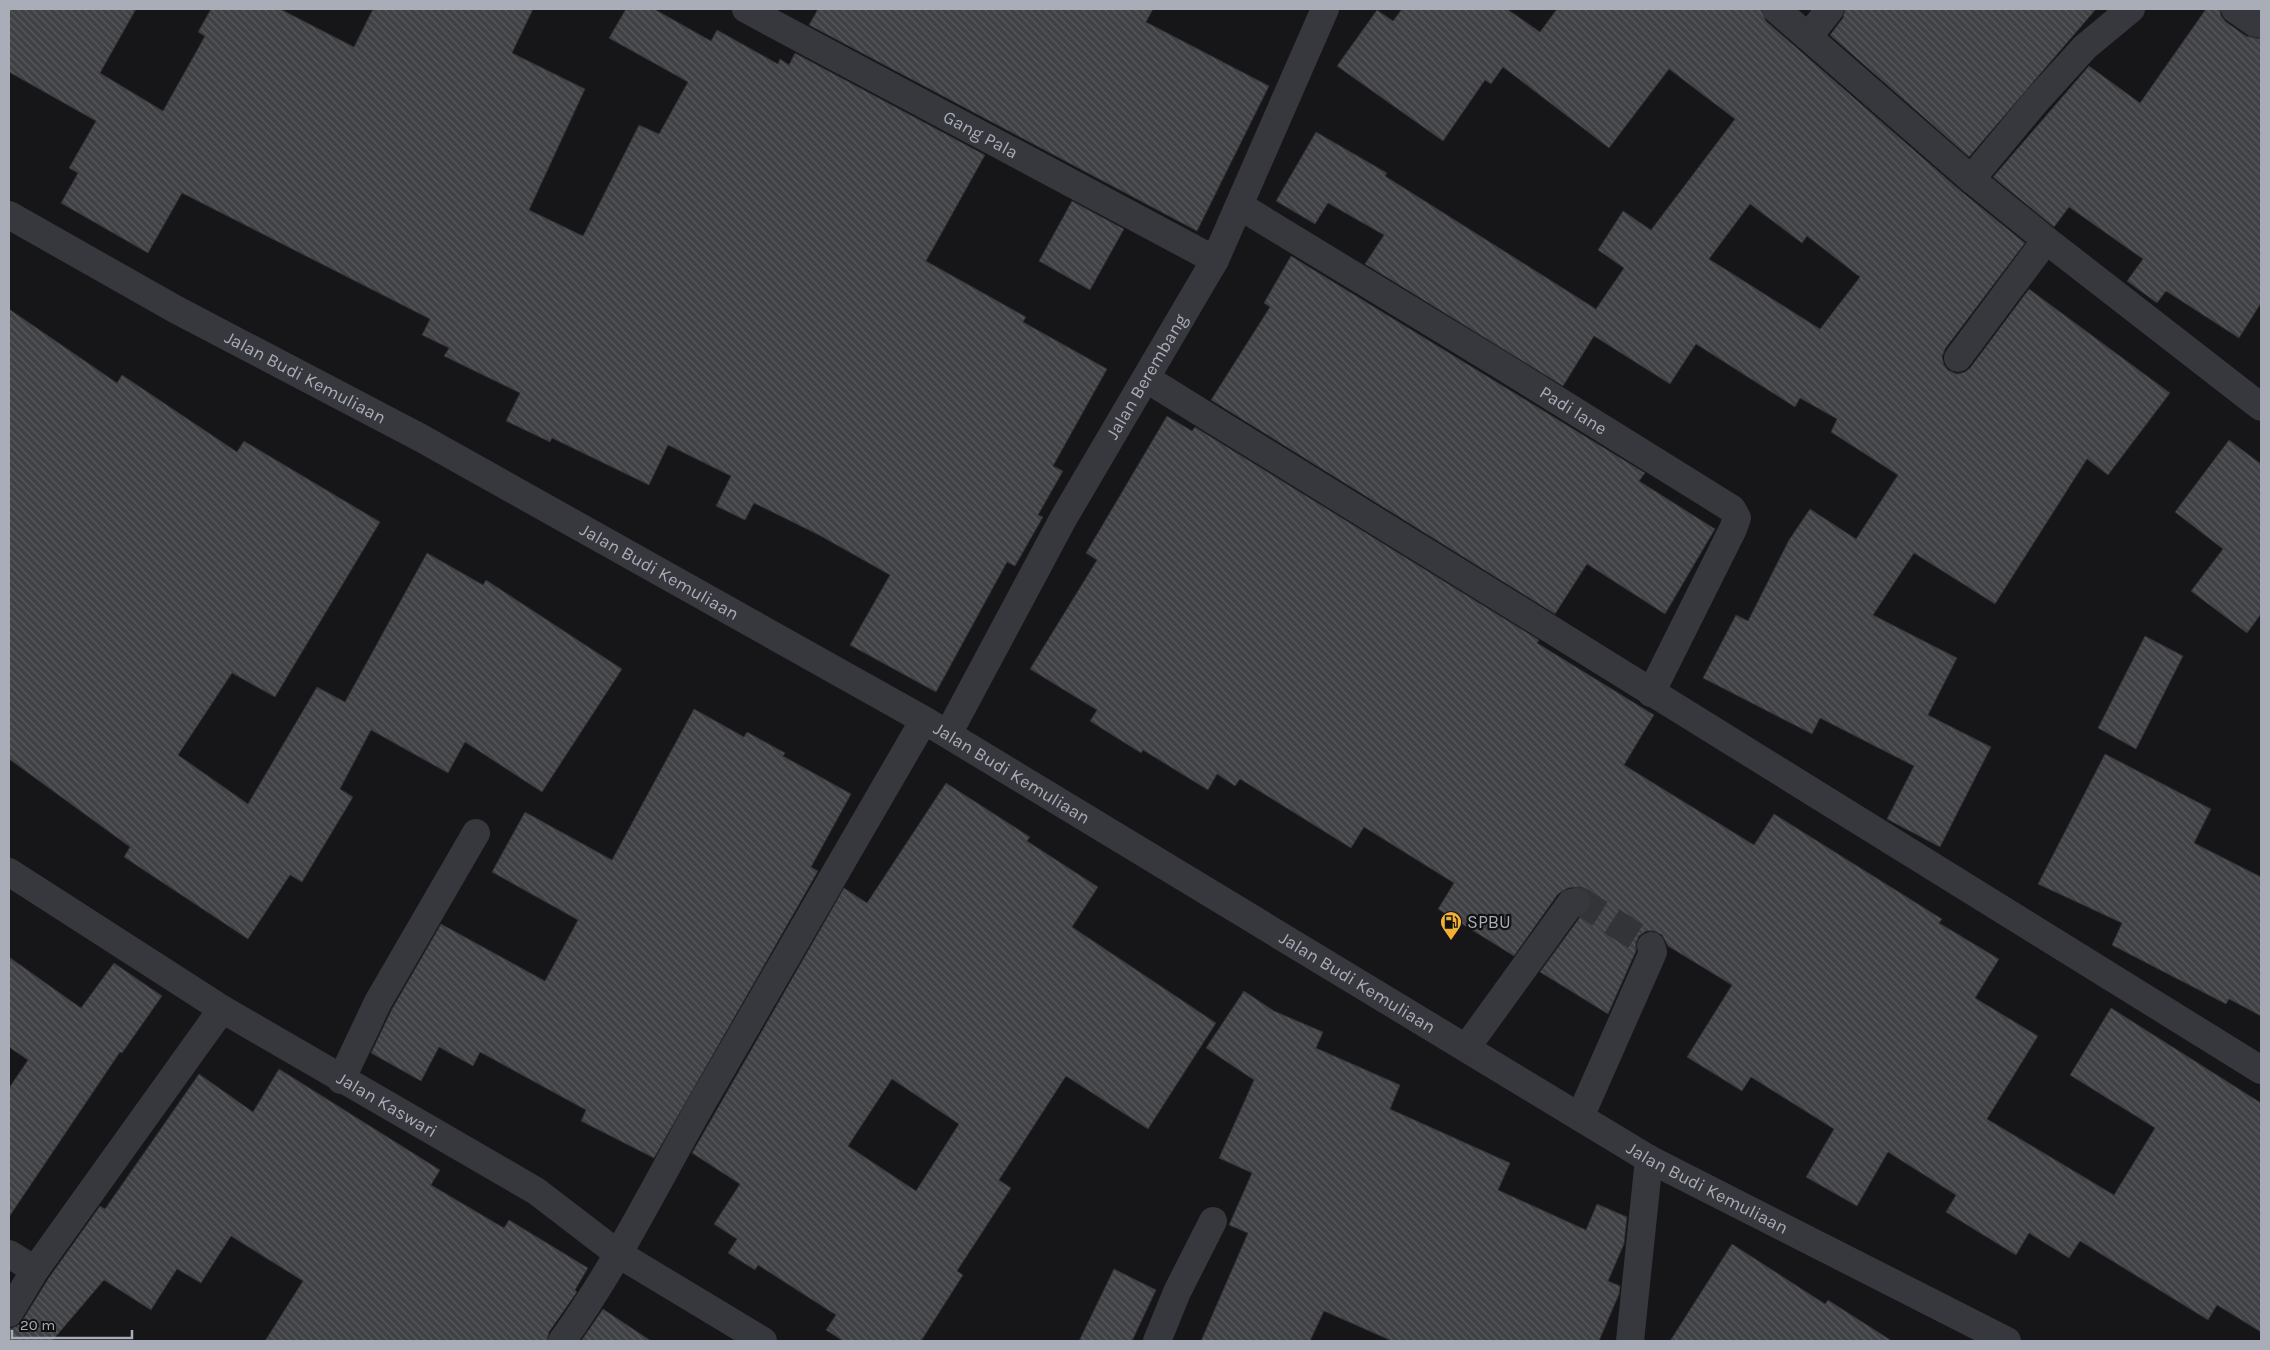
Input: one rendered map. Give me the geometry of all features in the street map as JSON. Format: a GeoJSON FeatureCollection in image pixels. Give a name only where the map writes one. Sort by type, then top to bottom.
{"type":"FeatureCollection","features":[{"type":"Feature","properties":{"kind":"street","name":"Gang Pala"},"geometry":{"type":"LineString","coordinates":[[746,9],[1215,260]]}},
{"type":"Feature","properties":{"kind":"street","name":"Jalan Berembang"},"geometry":{"type":"LineString","coordinates":[[948,734],[1063,518],[1147,379],[1215,260],[1325,9]]}},
{"type":"Feature","properties":{"kind":"street"},"geometry":{"type":"LineString","coordinates":[[1776,9],[1972,179],[2046,240],[2261,406]]}},
{"type":"Feature","properties":{"kind":"street"},"geometry":{"type":"LineString","coordinates":[[1808,37],[1830,9]]}},
{"type":"Feature","properties":{"kind":"street"},"geometry":{"type":"LineString","coordinates":[[1972,179],[2036,101],[2085,47],[2131,9]]}},
{"type":"Feature","properties":{"kind":"street"},"geometry":{"type":"LineString","coordinates":[[2235,9],[2255,23],[2261,24]]}},
{"type":"Feature","properties":{"kind":"street","name":"Padi lane"},"geometry":{"type":"LineString","coordinates":[[1240,206],[1732,509],[1737,518],[1733,529],[1651,693]]}},
{"type":"Feature","properties":{"kind":"street","name":"Jalan Budi Kemuliaan"},"geometry":{"type":"LineString","coordinates":[[9,215],[175,308],[421,438],[924,720],[1649,1159],[2007,1341]]}},
{"type":"Feature","properties":{"kind":"street"},"geometry":{"type":"LineString","coordinates":[[1958,358],[2046,240]]}},
{"type":"Feature","properties":{"kind":"street"},"geometry":{"type":"LineString","coordinates":[[1147,379],[2261,1070]]}},
{"type":"Feature","properties":{"kind":"street"},"geometry":{"type":"LineString","coordinates":[[562,1341],[578,1319],[773,978],[924,720]]}},
{"type":"Feature","properties":{"kind":"street"},"geometry":{"type":"LineString","coordinates":[[341,1080],[378,1002],[476,833]]}},
{"type":"Feature","properties":{"kind":"street","name":"Jalan Kaswari"},"geometry":{"type":"LineString","coordinates":[[9,872],[222,1009],[536,1192],[617,1252],[763,1341]]}},
{"type":"Feature","properties":{"kind":"street"},"geometry":{"type":"LineString","coordinates":[[1466,1048],[1571,903],[1576,902]]}},
{"type":"Feature","properties":{"kind":"street"},"geometry":{"type":"LineString","coordinates":[[1580,1117],[1653,952],[1651,946]]}},
{"type":"Feature","properties":{"kind":"street"},"geometry":{"type":"LineString","coordinates":[[9,1313],[35,1270],[222,1009]]}},
{"type":"Feature","properties":{"kind":"street"},"geometry":{"type":"LineString","coordinates":[[1630,1341],[1649,1159]]}},
{"type":"Feature","properties":{"kind":"street"},"geometry":{"type":"LineString","coordinates":[[1157,1341],[1177,1292],[1213,1221]]}},
{"type":"Feature","properties":{"kind":"street"},"geometry":{"type":"LineString","coordinates":[[9,1254],[35,1270]]}},
{"type":"Feature","properties":{"kind":"building"},"geometry":{"type":"Polygon","coordinates":[[[9,9],[136,9],[100,73],[163,111],[205,36],[198,32],[211,9],[280,9],[354,47],[373,9],[533,9],[512,53],[585,89],[529,210],[583,236],[639,125],[659,134],[688,82],[609,38],[626,9],[654,9],[711,41],[717,30],[778,64],[780,59],[789,65],[795,53],[985,155],[926,261],[1026,317],[1023,322],[1107,369],[1053,466],[1063,471],[1038,515],[1043,517],[1015,566],[1007,562],[936,692],[850,645],[890,575],[819,535],[754,503],[745,520],[716,506],[731,476],[668,445],[649,485],[552,438],[550,442],[506,421],[520,393],[444,356],[449,348],[422,335],[430,319],[182,193],[148,253],[61,203],[78,173],[69,168],[96,121],[9,72],[9,9]]]}},
{"type":"Feature","properties":{"kind":"building"},"geometry":{"type":"Polygon","coordinates":[[[818,9],[1153,9],[1146,22],[1269,86],[1197,231],[809,25],[818,9]]]}},
{"type":"Feature","properties":{"kind":"building"},"geometry":{"type":"Polygon","coordinates":[[[1402,9],[1507,9],[1540,32],[1557,9],[1761,9],[1766,21],[1961,191],[2025,243],[1945,349],[1942,357],[1944,365],[1948,370],[1957,374],[1965,372],[1970,368],[2029,289],[2170,393],[2108,475],[2087,459],[1995,604],[1914,553],[1873,615],[1957,658],[1928,715],[1991,747],[1940,847],[1887,819],[1914,766],[1820,718],[1812,734],[1703,678],[1736,615],[1748,621],[1789,540],[1810,509],[1856,539],[1898,475],[1831,432],[1837,419],[1800,398],[1795,407],[1696,344],[1670,384],[1594,336],[1563,386],[1365,264],[1384,235],[1328,203],[1315,224],[1276,201],[1316,132],[1387,173],[1385,176],[1596,309],[1624,268],[1598,250],[1623,211],[1651,230],[1735,119],[1669,69],[1609,148],[1503,67],[1491,84],[1485,80],[1443,141],[1337,66],[1377,10],[1393,21],[1402,9]],[[1750,204],[1709,259],[1820,329],[1860,277],[1807,236],[1802,243],[1750,204]]]}},
{"type":"Feature","properties":{"kind":"building"},"geometry":{"type":"Polygon","coordinates":[[[1845,9],[2096,9],[1969,157],[1830,35],[1843,18],[1845,9]]]}},
{"type":"Feature","properties":{"kind":"building"},"geometry":{"type":"Polygon","coordinates":[[[2206,9],[2220,9],[2221,16],[2226,22],[2246,36],[2261,39],[2261,303],[2239,338],[2166,291],[2157,303],[2127,281],[2143,259],[2069,207],[2054,227],[1993,177],[2089,66],[2140,103],[2206,9]]]}},
{"type":"Feature","properties":{"kind":"building"},"geometry":{"type":"Polygon","coordinates":[[[1072,201],[1124,229],[1090,290],[1039,261],[1072,201]]]}},
{"type":"Feature","properties":{"kind":"building"},"geometry":{"type":"Polygon","coordinates":[[[1291,256],[1645,473],[1639,481],[1715,529],[1665,614],[1587,564],[1555,614],[1211,400],[1270,307],[1264,303],[1291,256]]]}},
{"type":"Feature","properties":{"kind":"building"},"geometry":{"type":"Polygon","coordinates":[[[9,309],[117,383],[122,375],[237,452],[244,441],[380,522],[275,697],[232,673],[178,755],[248,804],[317,687],[345,702],[427,553],[483,585],[486,580],[622,669],[542,792],[465,742],[448,773],[371,730],[340,789],[353,797],[302,882],[290,875],[248,939],[124,857],[130,847],[9,759],[9,309]]]}},
{"type":"Feature","properties":{"kind":"building"},"geometry":{"type":"Polygon","coordinates":[[[1167,416],[1192,431],[1195,427],[1539,640],[1537,643],[1654,715],[1624,765],[1754,845],[1774,814],[1942,919],[1939,923],[1999,959],[1975,998],[2038,1036],[1987,1119],[2114,1195],[2155,1128],[2070,1075],[2111,1008],[2261,1103],[2261,1332],[2217,1305],[2208,1320],[2080,1241],[2069,1258],[2029,1233],[2016,1255],[1946,1212],[1956,1195],[1888,1152],[1857,1206],[1806,1177],[1834,1129],[1751,1077],[1742,1091],[1687,1057],[1732,985],[1668,946],[1662,935],[1654,931],[1646,931],[1639,936],[1636,943],[1636,951],[1608,1014],[1540,972],[1580,917],[1591,907],[1591,898],[1588,892],[1581,887],[1568,888],[1558,894],[1514,956],[1438,909],[1454,883],[1364,827],[1351,848],[1240,779],[1235,786],[1217,774],[1208,790],[1143,750],[1141,753],[1090,721],[1097,710],[1030,669],[1097,560],[1086,553],[1167,416]]]}},
{"type":"Feature","properties":{"kind":"building"},"geometry":{"type":"Polygon","coordinates":[[[2229,440],[2261,464],[2261,614],[2247,633],[2191,591],[2223,549],[2175,512],[2229,440]]]}},
{"type":"Feature","properties":{"kind":"building"},"geometry":{"type":"Polygon","coordinates":[[[2145,636],[2183,656],[2136,749],[2098,728],[2145,636]]]}},
{"type":"Feature","properties":{"kind":"building"},"geometry":{"type":"Polygon","coordinates":[[[694,709],[744,737],[747,732],[785,753],[783,756],[851,794],[811,867],[818,871],[654,1158],[581,1121],[586,1110],[480,1052],[473,1066],[439,1047],[421,1081],[371,1053],[392,1009],[441,924],[545,981],[578,920],[492,872],[525,812],[612,860],[694,709]]]}},
{"type":"Feature","properties":{"kind":"building"},"geometry":{"type":"Polygon","coordinates":[[[2105,754],[2211,809],[2194,843],[2261,877],[2261,1016],[2229,999],[2226,1004],[2112,945],[2122,923],[2038,884],[2105,754]]]}},
{"type":"Feature","properties":{"kind":"building"},"geometry":{"type":"Polygon","coordinates":[[[946,783],[1030,837],[1027,841],[1098,887],[1072,927],[1216,1023],[1148,1129],[1066,1076],[999,1180],[1011,1188],[957,1271],[963,1275],[921,1341],[843,1341],[826,1330],[836,1315],[758,1265],[755,1270],[728,1253],[737,1239],[714,1224],[740,1184],[692,1153],[844,888],[867,903],[946,783]],[[892,1079],[848,1146],[916,1191],[959,1124],[892,1079]]]}},
{"type":"Feature","properties":{"kind":"building"},"geometry":{"type":"Polygon","coordinates":[[[9,957],[81,1008],[114,963],[162,996],[122,1053],[120,1052],[9,1217],[9,1088],[28,1060],[9,1047],[9,957]]]}},
{"type":"Feature","properties":{"kind":"building"},"geometry":{"type":"Polygon","coordinates":[[[1244,991],[1274,1011],[1323,1032],[1316,1048],[1400,1085],[1390,1109],[1510,1163],[1498,1190],[1586,1230],[1597,1204],[1627,1217],[1624,1244],[1608,1281],[1620,1286],[1619,1294],[1599,1341],[1392,1341],[1324,1311],[1310,1341],[1201,1341],[1248,1233],[1229,1225],[1252,1173],[1219,1158],[1254,1080],[1206,1048],[1244,991]]]}},
{"type":"Feature","properties":{"kind":"building"},"geometry":{"type":"Polygon","coordinates":[[[279,1069],[440,1170],[431,1185],[504,1228],[509,1220],[588,1268],[575,1290],[577,1292],[549,1332],[547,1341],[265,1341],[303,1281],[231,1236],[201,1283],[177,1269],[151,1310],[104,1280],[52,1341],[9,1341],[9,1329],[17,1326],[22,1321],[48,1279],[100,1206],[105,1209],[199,1074],[253,1112],[279,1069]]]}},
{"type":"Feature","properties":{"kind":"building"},"geometry":{"type":"Polygon","coordinates":[[[1732,1244],[1825,1304],[1828,1300],[1892,1341],[1670,1341],[1732,1244]]]}},
{"type":"Feature","properties":{"kind":"building"},"geometry":{"type":"Polygon","coordinates":[[[1114,1269],[1156,1290],[1132,1341],[1079,1341],[1114,1269]]]}},
{"type":"Feature","properties":{"kind":"building"},"geometry":{"type":"Polygon","coordinates":[[[603,1309],[651,1341],[581,1341],[603,1309]]]}},
{"type":"Feature","properties":{"kind":"tunnel"},"geometry":{"type":"LineString","coordinates":[[1576,902],[1580,901],[1651,946]]}},
{"type":"Feature","properties":{"kind":"place","name":"SPBU"},"geometry":{"type":"Point","coordinates":[1451,941]}}]}
